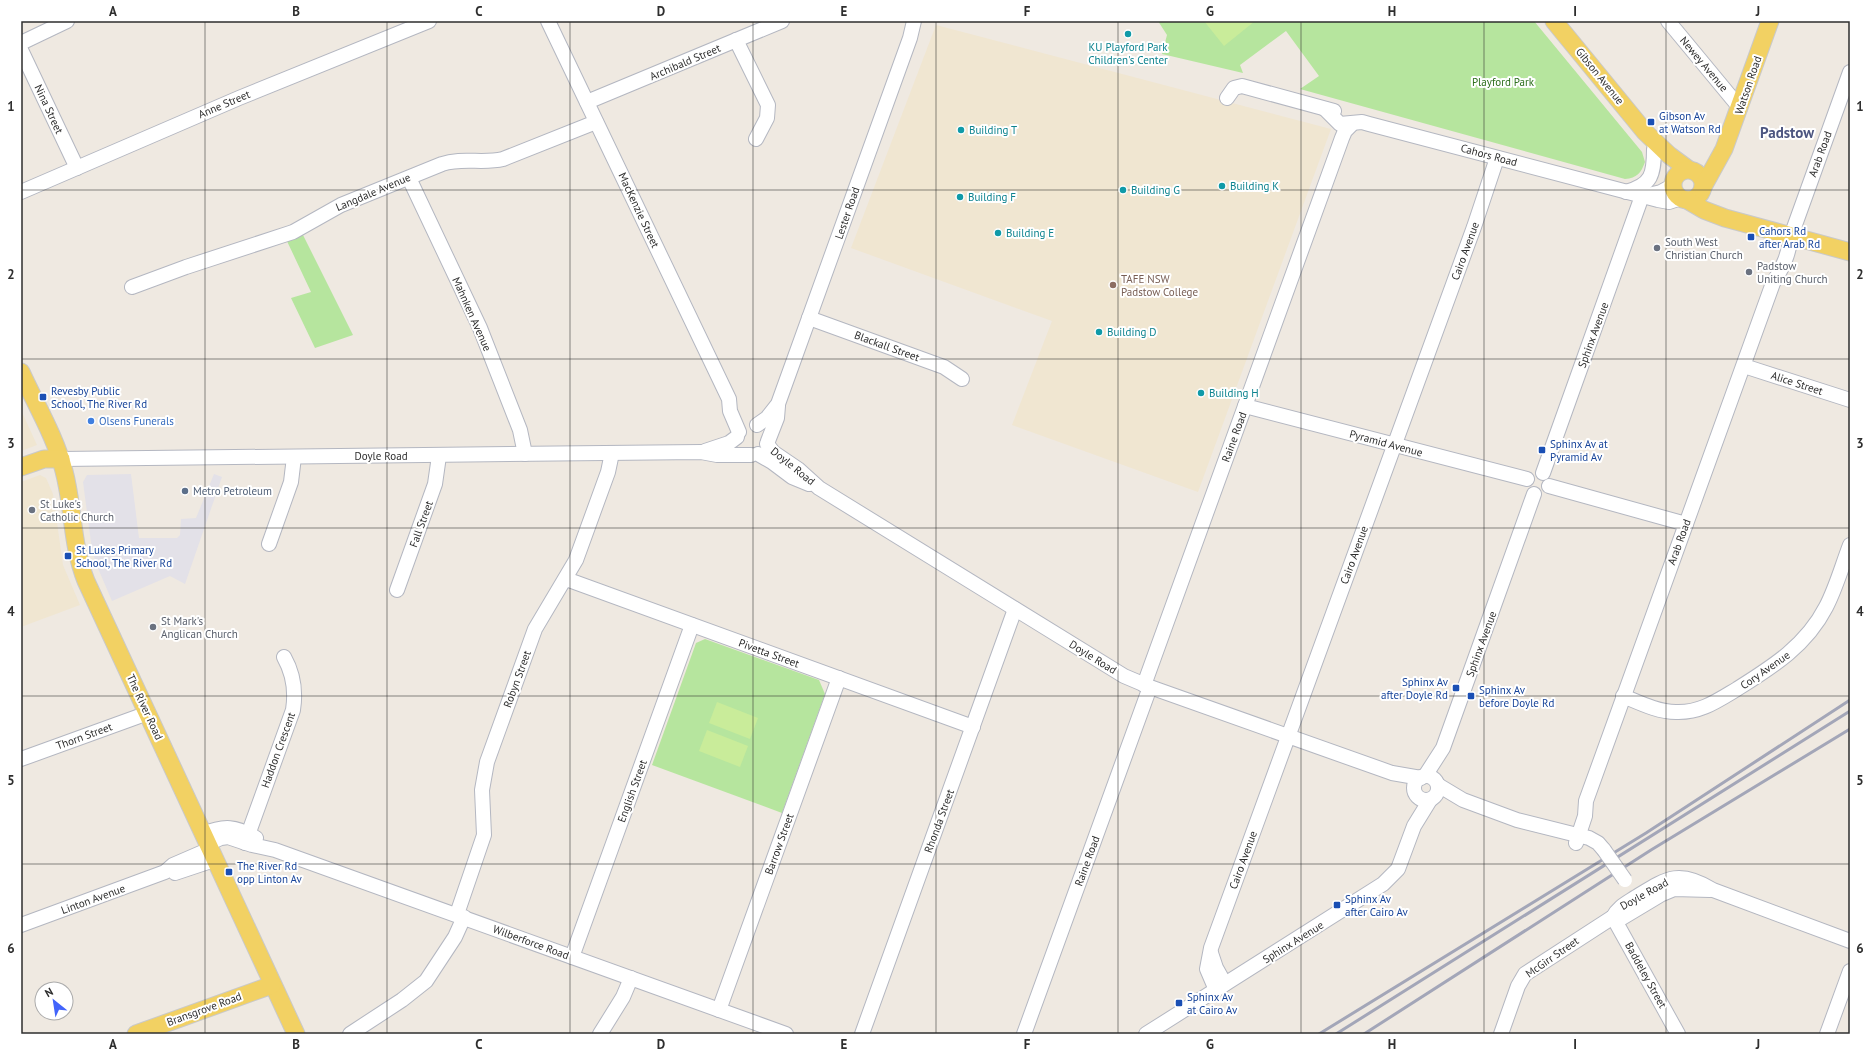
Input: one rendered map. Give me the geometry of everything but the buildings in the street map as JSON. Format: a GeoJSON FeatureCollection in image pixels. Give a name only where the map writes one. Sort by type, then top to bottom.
{"type":"FeatureCollection","features":[{"type":"Feature","properties":{"kind":"main road","name":"Gibson Avenue"},"geometry":{"type":"LineString","coordinates":[[1554,21],[1645,132],[1668,155],[1691,170]]}},
{"type":"Feature","properties":{"kind":"main road","name":"Watson Road"},"geometry":{"type":"LineString","coordinates":[[1702,188],[1724,149],[1770,21]]}},
{"type":"Feature","properties":{"kind":"main road","name":"Gibson Avenue"},"geometry":{"type":"LineString","coordinates":[[1645,132],[1678,191]]}},
{"type":"Feature","properties":{"kind":"main road","name":"Watson Road"},"geometry":{"type":"LineString","coordinates":[[1691,170],[1708,166],[1724,149]]}},
{"type":"Feature","properties":{"kind":"main road"},"geometry":{"type":"LineString","coordinates":[[1678,191],[1678,173],[1691,170],[1702,179],[1702,188],[1710,205],[1725,218]]}},
{"type":"Feature","properties":{"kind":"main road"},"geometry":{"type":"LineString","coordinates":[[1678,191],[1696,198],[1702,188]]}},
{"type":"Feature","properties":{"kind":"main road"},"geometry":{"type":"LineString","coordinates":[[1678,191],[1704,210],[1725,218],[1850,252]]}},
{"type":"Feature","properties":{"kind":"main road","name":"The River Road"},"geometry":{"type":"LineString","coordinates":[[21,372],[61,459],[65,475],[79,563],[208,847],[296,1034]]}},
{"type":"Feature","properties":{"kind":"main road"},"geometry":{"type":"LineString","coordinates":[[21,467],[44,459],[61,459]]}},
{"type":"Feature","properties":{"kind":"main road","name":"Bransgrove Road"},"geometry":{"type":"LineString","coordinates":[[136,1034],[272,985]]}},
{"type":"Feature","properties":{"kind":"street"},"geometry":{"type":"LineString","coordinates":[[21,44],[67,21]]}},
{"type":"Feature","properties":{"kind":"street","name":"Anne Street"},"geometry":{"type":"LineString","coordinates":[[21,192],[239,98],[429,21]]}},
{"type":"Feature","properties":{"kind":"street","name":"MacKenzie Street"},"geometry":{"type":"LineString","coordinates":[[548,21],[729,399],[743,416],[755,424]]}},
{"type":"Feature","properties":{"kind":"street","name":"Archibald Street"},"geometry":{"type":"LineString","coordinates":[[587,102],[782,21]]}},
{"type":"Feature","properties":{"kind":"street","name":"Lester Road"},"geometry":{"type":"LineString","coordinates":[[761,449],[777,418],[778,404],[910,38],[914,21]]}},
{"type":"Feature","properties":{"kind":"street","name":"Newey Avenue"},"geometry":{"type":"LineString","coordinates":[[1668,21],[1740,108]]}},
{"type":"Feature","properties":{"kind":"street"},"geometry":{"type":"LineString","coordinates":[[736,40],[768,105],[767,118],[756,139]]}},
{"type":"Feature","properties":{"kind":"street","name":"Nina Street"},"geometry":{"type":"LineString","coordinates":[[21,50],[77,168]]}},
{"type":"Feature","properties":{"kind":"street","name":"Arab Road"},"geometry":{"type":"LineString","coordinates":[[1572,838],[1585,816],[1586,801],[1773,283],[1784,264],[1789,249],[1791,236],[1850,72]]}},
{"type":"Feature","properties":{"kind":"street"},"geometry":{"type":"LineString","coordinates":[[1227,98],[1234,88],[1242,86],[1348,116],[1352,125]]}},
{"type":"Feature","properties":{"kind":"street","name":"Langdale Avenue"},"geometry":{"type":"LineString","coordinates":[[132,287],[186,267],[293,232],[341,205],[450,161],[497,161],[596,122]]}},
{"type":"Feature","properties":{"kind":"street","name":"Cahors Road"},"geometry":{"type":"LineString","coordinates":[[1352,125],[1362,122],[1663,202],[1678,191]]}},
{"type":"Feature","properties":{"kind":"street","name":"Raine Road"},"geometry":{"type":"LineString","coordinates":[[1024,1034],[1245,406],[1342,138],[1344,133],[1352,125]]}},
{"type":"Feature","properties":{"kind":"street"},"geometry":{"type":"LineString","coordinates":[[1626,192],[1641,187],[1647,183],[1653,170],[1654,149]]}},
{"type":"Feature","properties":{"kind":"street","name":"Cairo Avenue"},"geometry":{"type":"LineString","coordinates":[[1221,987],[1211,953],[1497,158]]}},
{"type":"Feature","properties":{"kind":"street","name":"Mahnken Avenue"},"geometry":{"type":"LineString","coordinates":[[409,178],[480,328],[520,430],[525,454]]}},
{"type":"Feature","properties":{"kind":"street","name":"Sphinx Avenue"},"geometry":{"type":"LineString","coordinates":[[1543,473],[1642,196]]}},
{"type":"Feature","properties":{"kind":"street","name":"Blackall Street"},"geometry":{"type":"LineString","coordinates":[[809,318],[944,367],[962,379]]}},
{"type":"Feature","properties":{"kind":"street","name":"Alice Street"},"geometry":{"type":"LineString","coordinates":[[1744,366],[1850,400]]}},
{"type":"Feature","properties":{"kind":"street","name":"MacKenzie Street"},"geometry":{"type":"LineString","coordinates":[[729,399],[730,411],[738,435]]}},
{"type":"Feature","properties":{"kind":"street","name":"Lester Road"},"geometry":{"type":"LineString","coordinates":[[755,424],[767,418],[778,404]]}},
{"type":"Feature","properties":{"kind":"street","name":"Pyramid Avenue"},"geometry":{"type":"LineString","coordinates":[[1245,406],[1394,446],[1527,479]]}},
{"type":"Feature","properties":{"kind":"street"},"geometry":{"type":"LineString","coordinates":[[755,424],[766,431],[761,449],[740,449],[738,444],[738,435],[744,427],[755,424]]}},
{"type":"Feature","properties":{"kind":"street","name":"Doyle Road"},"geometry":{"type":"LineString","coordinates":[[701,452],[729,443],[738,435]]}},
{"type":"Feature","properties":{"kind":"street","name":"Doyle Road"},"geometry":{"type":"LineString","coordinates":[[61,459],[701,452],[723,455],[761,449],[776,455],[798,469],[819,488],[1124,676],[1147,686],[1392,773],[1423,777]]}},
{"type":"Feature","properties":{"kind":"street","name":"Robyn Street"},"geometry":{"type":"LineString","coordinates":[[350,1034],[418,988],[434,971],[448,946],[451,926],[459,915],[484,835],[482,790],[486,762],[536,629],[566,579],[579,553],[608,472],[612,453]]}},
{"type":"Feature","properties":{"kind":"street","name":"Fall Street"},"geometry":{"type":"LineString","coordinates":[[397,590],[435,484],[439,456]]}},
{"type":"Feature","properties":{"kind":"street"},"geometry":{"type":"LineString","coordinates":[[269,544],[291,482],[294,457]]}},
{"type":"Feature","properties":{"kind":"street"},"geometry":{"type":"LineString","coordinates":[[1532,473],[1543,473],[1548,479],[1549,486],[1544,492],[1534,494],[1527,487],[1527,479],[1532,473]]}},
{"type":"Feature","properties":{"kind":"street"},"geometry":{"type":"LineString","coordinates":[[1549,486],[1686,524]]}},
{"type":"Feature","properties":{"kind":"street","name":"Sphinx Avenue"},"geometry":{"type":"LineString","coordinates":[[1437,784],[1443,748],[1534,494]]}},
{"type":"Feature","properties":{"kind":"street","name":"Cory Avenue"},"geometry":{"type":"LineString","coordinates":[[1624,696],[1662,711],[1680,712],[1696,710],[1716,702],[1764,672],[1792,651],[1816,623],[1833,591],[1849,549]]}},
{"type":"Feature","properties":{"kind":"street","name":"Pivetta Street"},"geometry":{"type":"LineString","coordinates":[[566,579],[973,727]]}},
{"type":"Feature","properties":{"kind":"street","name":"Rhonda Street"},"geometry":{"type":"LineString","coordinates":[[862,1034],[1015,608]]}},
{"type":"Feature","properties":{"kind":"street","name":"English Street"},"geometry":{"type":"LineString","coordinates":[[572,957],[692,625]]}},
{"type":"Feature","properties":{"kind":"street","name":"Haddon Crescent"},"geometry":{"type":"LineString","coordinates":[[246,838],[293,710],[294,694],[292,676],[284,656]]}},
{"type":"Feature","properties":{"kind":"street","name":"Barrow Street"},"geometry":{"type":"LineString","coordinates":[[719,1010],[839,678]]}},
{"type":"Feature","properties":{"kind":"street","name":"Thorn Street"},"geometry":{"type":"LineString","coordinates":[[21,759],[148,713]]}},
{"type":"Feature","properties":{"kind":"street","name":"Sphinx Avenue"},"geometry":{"type":"LineString","coordinates":[[1423,777],[1443,748]]}},
{"type":"Feature","properties":{"kind":"street","name":"Doyle Road"},"geometry":{"type":"LineString","coordinates":[[1392,773],[1414,792]]}},
{"type":"Feature","properties":{"kind":"street"},"geometry":{"type":"LineString","coordinates":[[1463,800],[1423,800],[1414,792],[1416,781],[1423,777],[1432,778],[1437,784],[1463,800],[1517,820],[1539,832],[1598,843],[1625,880],[1638,902]]}},
{"type":"Feature","properties":{"kind":"street"},"geometry":{"type":"LineString","coordinates":[[1431,799],[1437,794],[1437,784]]}},
{"type":"Feature","properties":{"kind":"street","name":"Sphinx Avenue"},"geometry":{"type":"LineString","coordinates":[[1414,792],[1414,826]]}},
{"type":"Feature","properties":{"kind":"street","name":"Sphinx Avenue"},"geometry":{"type":"LineString","coordinates":[[1146,1034],[1384,884],[1398,869],[1414,826],[1431,799]]}},
{"type":"Feature","properties":{"kind":"street","name":"Wilberforce Road"},"geometry":{"type":"LineString","coordinates":[[208,847],[215,829],[226,827],[246,838],[275,850],[786,1034]]}},
{"type":"Feature","properties":{"kind":"street","name":"Linton Avenue"},"geometry":{"type":"LineString","coordinates":[[21,925],[165,872],[208,847]]}},
{"type":"Feature","properties":{"kind":"street","name":"Doyle Road"},"geometry":{"type":"LineString","coordinates":[[1613,917],[1617,909],[1638,902],[1663,881],[1677,878],[1690,878],[1713,890],[1850,941]]}},
{"type":"Feature","properties":{"kind":"street","name":"Baddeley Street"},"geometry":{"type":"LineString","coordinates":[[1613,917],[1674,1032]]}},
{"type":"Feature","properties":{"kind":"street","name":"McGirr Street"},"geometry":{"type":"LineString","coordinates":[[1501,1034],[1518,986],[1525,974],[1613,917]]}},
{"type":"Feature","properties":{"kind":"street"},"geometry":{"type":"LineString","coordinates":[[1827,1034],[1850,971]]}},
{"type":"Feature","properties":{"kind":"street"},"geometry":{"type":"LineString","coordinates":[[600,1034],[617,1005],[617,995],[627,977]]}},
{"type":"Feature","properties":{"kind":"shaded area","name":"TAFE NSW Padstow College"},"geometry":{"type":"Polygon","coordinates":[[[936,25],[1331,129],[1198,492],[1012,425],[1052,321],[851,248],[936,25]]]}},
{"type":"Feature","properties":{"kind":"shaded area"},"geometry":{"type":"Polygon","coordinates":[[[21,410],[37,445],[21,451],[21,410]]]}},
{"type":"Feature","properties":{"kind":"shaded area"},"geometry":{"type":"Polygon","coordinates":[[[131,474],[139,538],[177,538],[180,535],[181,519],[196,518],[214,474],[222,477],[185,584],[170,576],[112,601],[92,550],[83,482],[87,475],[131,474]]]}},
{"type":"Feature","properties":{"kind":"shaded area"},"geometry":{"type":"Polygon","coordinates":[[[40,475],[46,478],[53,494],[63,565],[80,605],[21,627],[21,482],[40,475]]]}},
{"type":"Feature","properties":{"kind":"green space","name":"Playford Park"},"geometry":{"type":"Polygon","coordinates":[[[1158,21],[1534,21],[1642,152],[1645,162],[1642,169],[1636,176],[1625,179],[1300,89],[1319,76],[1286,31],[1240,65],[1243,73],[1162,54],[1167,35],[1158,21]]]}},
{"type":"Feature","properties":{"kind":"green space"},"geometry":{"type":"Polygon","coordinates":[[[1204,21],[1255,21],[1224,46],[1204,21]]]}},
{"type":"Feature","properties":{"kind":"green space"},"geometry":{"type":"Polygon","coordinates":[[[302,233],[353,335],[315,348],[291,298],[311,292],[286,239],[302,233]]]}},
{"type":"Feature","properties":{"kind":"green space"},"geometry":{"type":"Polygon","coordinates":[[[705,639],[819,680],[825,694],[782,813],[652,765],[696,643],[705,639]]]}},
{"type":"Feature","properties":{"kind":"green space"},"geometry":{"type":"Polygon","coordinates":[[[717,702],[758,718],[750,739],[709,723],[717,702]]]}},
{"type":"Feature","properties":{"kind":"green space"},"geometry":{"type":"Polygon","coordinates":[[[707,730],[748,746],[740,767],[699,751],[707,730]]]}},
{"type":"Feature","properties":{"kind":"railway"},"geometry":{"type":"LineString","coordinates":[[1319,1034],[1646,833],[1850,700]]}},
{"type":"Feature","properties":{"kind":"railway"},"geometry":{"type":"LineString","coordinates":[[1336,1034],[1850,711]]}},
{"type":"Feature","properties":{"kind":"railway"},"geometry":{"type":"LineString","coordinates":[[1364,1034],[1651,850],[1850,729]]}},
{"type":"Feature","properties":{"kind":"place","name":"KU Playford Park Children's Center"},"geometry":{"type":"Point","coordinates":[1128,34]}},
{"type":"Feature","properties":{"kind":"place","name":"Gibson Av at Watson Rd"},"geometry":{"type":"Point","coordinates":[1651,122]}},
{"type":"Feature","properties":{"kind":"place","name":"Building T"},"geometry":{"type":"Point","coordinates":[961,130]}},
{"type":"Feature","properties":{"kind":"place","name":"Building K"},"geometry":{"type":"Point","coordinates":[1222,186]}},
{"type":"Feature","properties":{"kind":"place","name":"Building G"},"geometry":{"type":"Point","coordinates":[1123,190]}},
{"type":"Feature","properties":{"kind":"place","name":"Building F"},"geometry":{"type":"Point","coordinates":[960,197]}},
{"type":"Feature","properties":{"kind":"place","name":"Building E"},"geometry":{"type":"Point","coordinates":[998,233]}},
{"type":"Feature","properties":{"kind":"place","name":"Cahors Rd after Arab Rd"},"geometry":{"type":"Point","coordinates":[1751,237]}},
{"type":"Feature","properties":{"kind":"place","name":"South West Christian Church"},"geometry":{"type":"Point","coordinates":[1657,248]}},
{"type":"Feature","properties":{"kind":"place","name":"Padstow Uniting Church"},"geometry":{"type":"Point","coordinates":[1749,272]}},
{"type":"Feature","properties":{"kind":"place","name":"TAFE NSW Padstow College"},"geometry":{"type":"Point","coordinates":[1113,285]}},
{"type":"Feature","properties":{"kind":"place","name":"Building D"},"geometry":{"type":"Point","coordinates":[1099,332]}},
{"type":"Feature","properties":{"kind":"place","name":"Building H"},"geometry":{"type":"Point","coordinates":[1201,393]}},
{"type":"Feature","properties":{"kind":"place","name":"Revesby Public School, The River Rd"},"geometry":{"type":"Point","coordinates":[43,397]}},
{"type":"Feature","properties":{"kind":"place","name":"Olsens Funerals"},"geometry":{"type":"Point","coordinates":[91,421]}},
{"type":"Feature","properties":{"kind":"place","name":"Sphinx Av at Pyramid Av"},"geometry":{"type":"Point","coordinates":[1542,450]}},
{"type":"Feature","properties":{"kind":"place","name":"Metro Petroleum"},"geometry":{"type":"Point","coordinates":[185,491]}},
{"type":"Feature","properties":{"kind":"place","name":"St Luke's Catholic Church"},"geometry":{"type":"Point","coordinates":[32,510]}},
{"type":"Feature","properties":{"kind":"place","name":"St Lukes Primary School, The River Rd"},"geometry":{"type":"Point","coordinates":[68,556]}},
{"type":"Feature","properties":{"kind":"place","name":"St Mark's Anglican Church"},"geometry":{"type":"Point","coordinates":[153,627]}},
{"type":"Feature","properties":{"kind":"place","name":"Sphinx Av after Doyle Rd"},"geometry":{"type":"Point","coordinates":[1456,688]}},
{"type":"Feature","properties":{"kind":"place","name":"Sphinx Av before Doyle Rd"},"geometry":{"type":"Point","coordinates":[1471,696]}},
{"type":"Feature","properties":{"kind":"place","name":"The River Rd opp Linton Av"},"geometry":{"type":"Point","coordinates":[229,872]}},
{"type":"Feature","properties":{"kind":"place","name":"Sphinx Av after Cairo Av"},"geometry":{"type":"Point","coordinates":[1337,905]}},
{"type":"Feature","properties":{"kind":"place","name":"Sphinx Av at Cairo Av"},"geometry":{"type":"Point","coordinates":[1179,1003]}},
{"type":"Feature","properties":{"kind":"district","name":"Padstow"},"geometry":{"type":"Point","coordinates":[1787,132]}}]}
